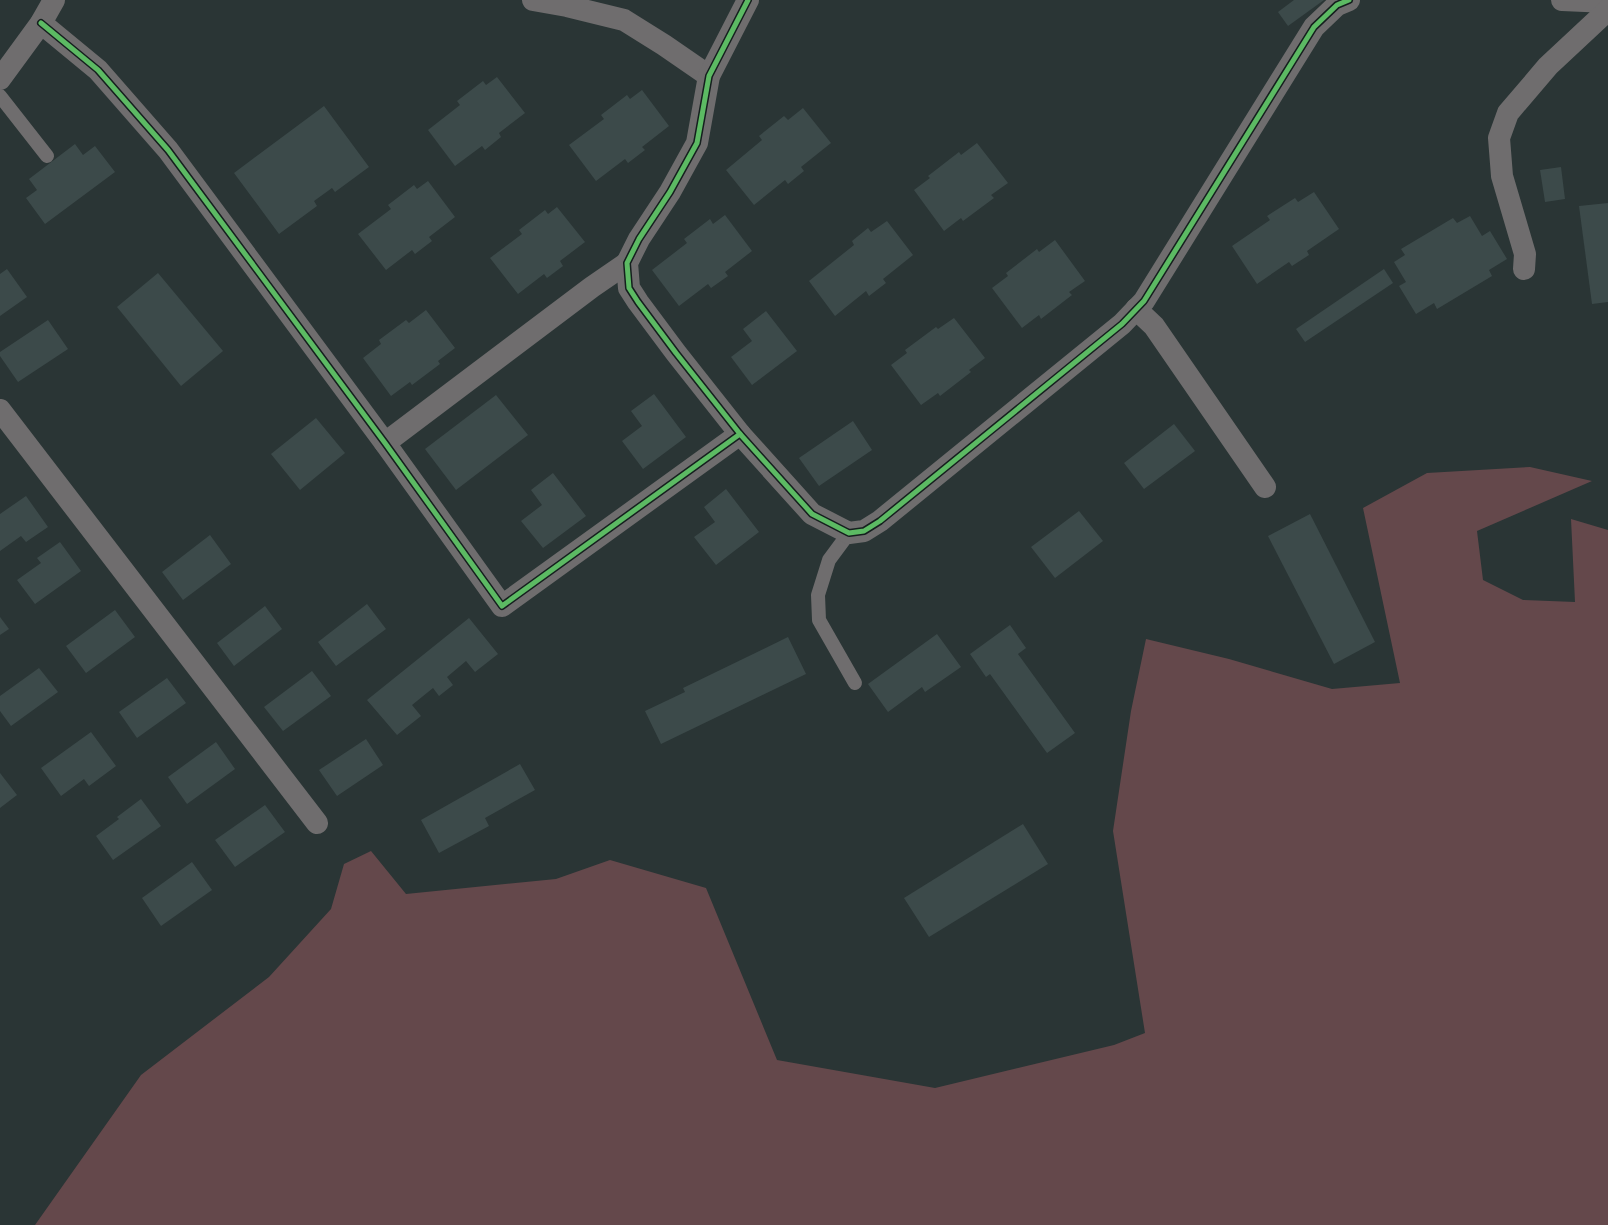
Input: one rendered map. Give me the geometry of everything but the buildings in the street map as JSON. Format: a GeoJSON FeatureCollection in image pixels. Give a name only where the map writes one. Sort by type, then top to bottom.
{"type":"FeatureCollection","features":[{"type":"Feature","properties":{"kind":"street"},"geometry":{"type":"LineString","coordinates":[[0,79],[41,23],[54,0]]}},
{"type":"Feature","properties":{"kind":"street"},"geometry":{"type":"LineString","coordinates":[[533,0],[567,6],[624,20],[709,76]]}},
{"type":"Feature","properties":{"kind":"street"},"geometry":{"type":"LineString","coordinates":[[385,443],[592,287],[627,263],[639,239],[670,192],[697,143],[709,76],[748,0]]}},
{"type":"Feature","properties":{"kind":"street"},"geometry":{"type":"LineString","coordinates":[[627,263],[629,288],[638,302],[740,434],[812,514],[849,533],[864,531],[880,522],[1116,329],[1136,309],[1148,294],[1314,27],[1337,5],[1349,0]]}},
{"type":"Feature","properties":{"kind":"street"},"geometry":{"type":"LineString","coordinates":[[1562,0],[1608,2]]}},
{"type":"Feature","properties":{"kind":"street"},"geometry":{"type":"LineString","coordinates":[[1524,269],[1525,254],[1502,176],[1499,138],[1508,112],[1543,72],[1608,10]]}},
{"type":"Feature","properties":{"kind":"street"},"geometry":{"type":"LineString","coordinates":[[41,23],[98,70],[168,150],[385,443],[502,606],[740,434]]}},
{"type":"Feature","properties":{"kind":"street"},"geometry":{"type":"LineString","coordinates":[[1136,309],[1154,326],[1265,487]]}},
{"type":"Feature","properties":{"kind":"street"},"geometry":{"type":"LineString","coordinates":[[0,410],[317,823]]}},
{"type":"Feature","properties":{"kind":"lane"},"geometry":{"type":"LineString","coordinates":[[0,96],[48,156]]}},
{"type":"Feature","properties":{"kind":"lane"},"geometry":{"type":"LineString","coordinates":[[849,533],[829,560],[818,595],[819,620],[855,683]]}},
{"type":"Feature","properties":{"kind":"shaded area"},"geometry":{"type":"Polygon","coordinates":[[[1530,467],[1592,481],[1477,531],[1483,580],[1523,600],[1575,602],[1571,519],[1608,530],[1608,1225],[35,1225],[141,1075],[269,977],[331,909],[344,864],[371,851],[406,894],[556,879],[610,860],[706,888],[777,1060],[935,1088],[1114,1045],[1145,1033],[1113,831],[1131,711],[1146,639],[1229,659],[1332,689],[1400,683],[1363,508],[1427,473],[1530,467]]]}},
{"type":"Feature","properties":{"kind":"cycle path"},"geometry":{"type":"LineString","coordinates":[[748,0],[709,76],[697,143],[670,192],[639,239],[627,263],[629,288],[676,353],[740,434],[812,514],[849,533],[864,531],[880,521],[1122,324],[1144,301],[1314,27],[1337,5],[1349,0]]}},
{"type":"Feature","properties":{"kind":"cycle path"},"geometry":{"type":"LineString","coordinates":[[41,23],[98,70],[168,150],[385,443],[502,606],[740,434]]}}]}
